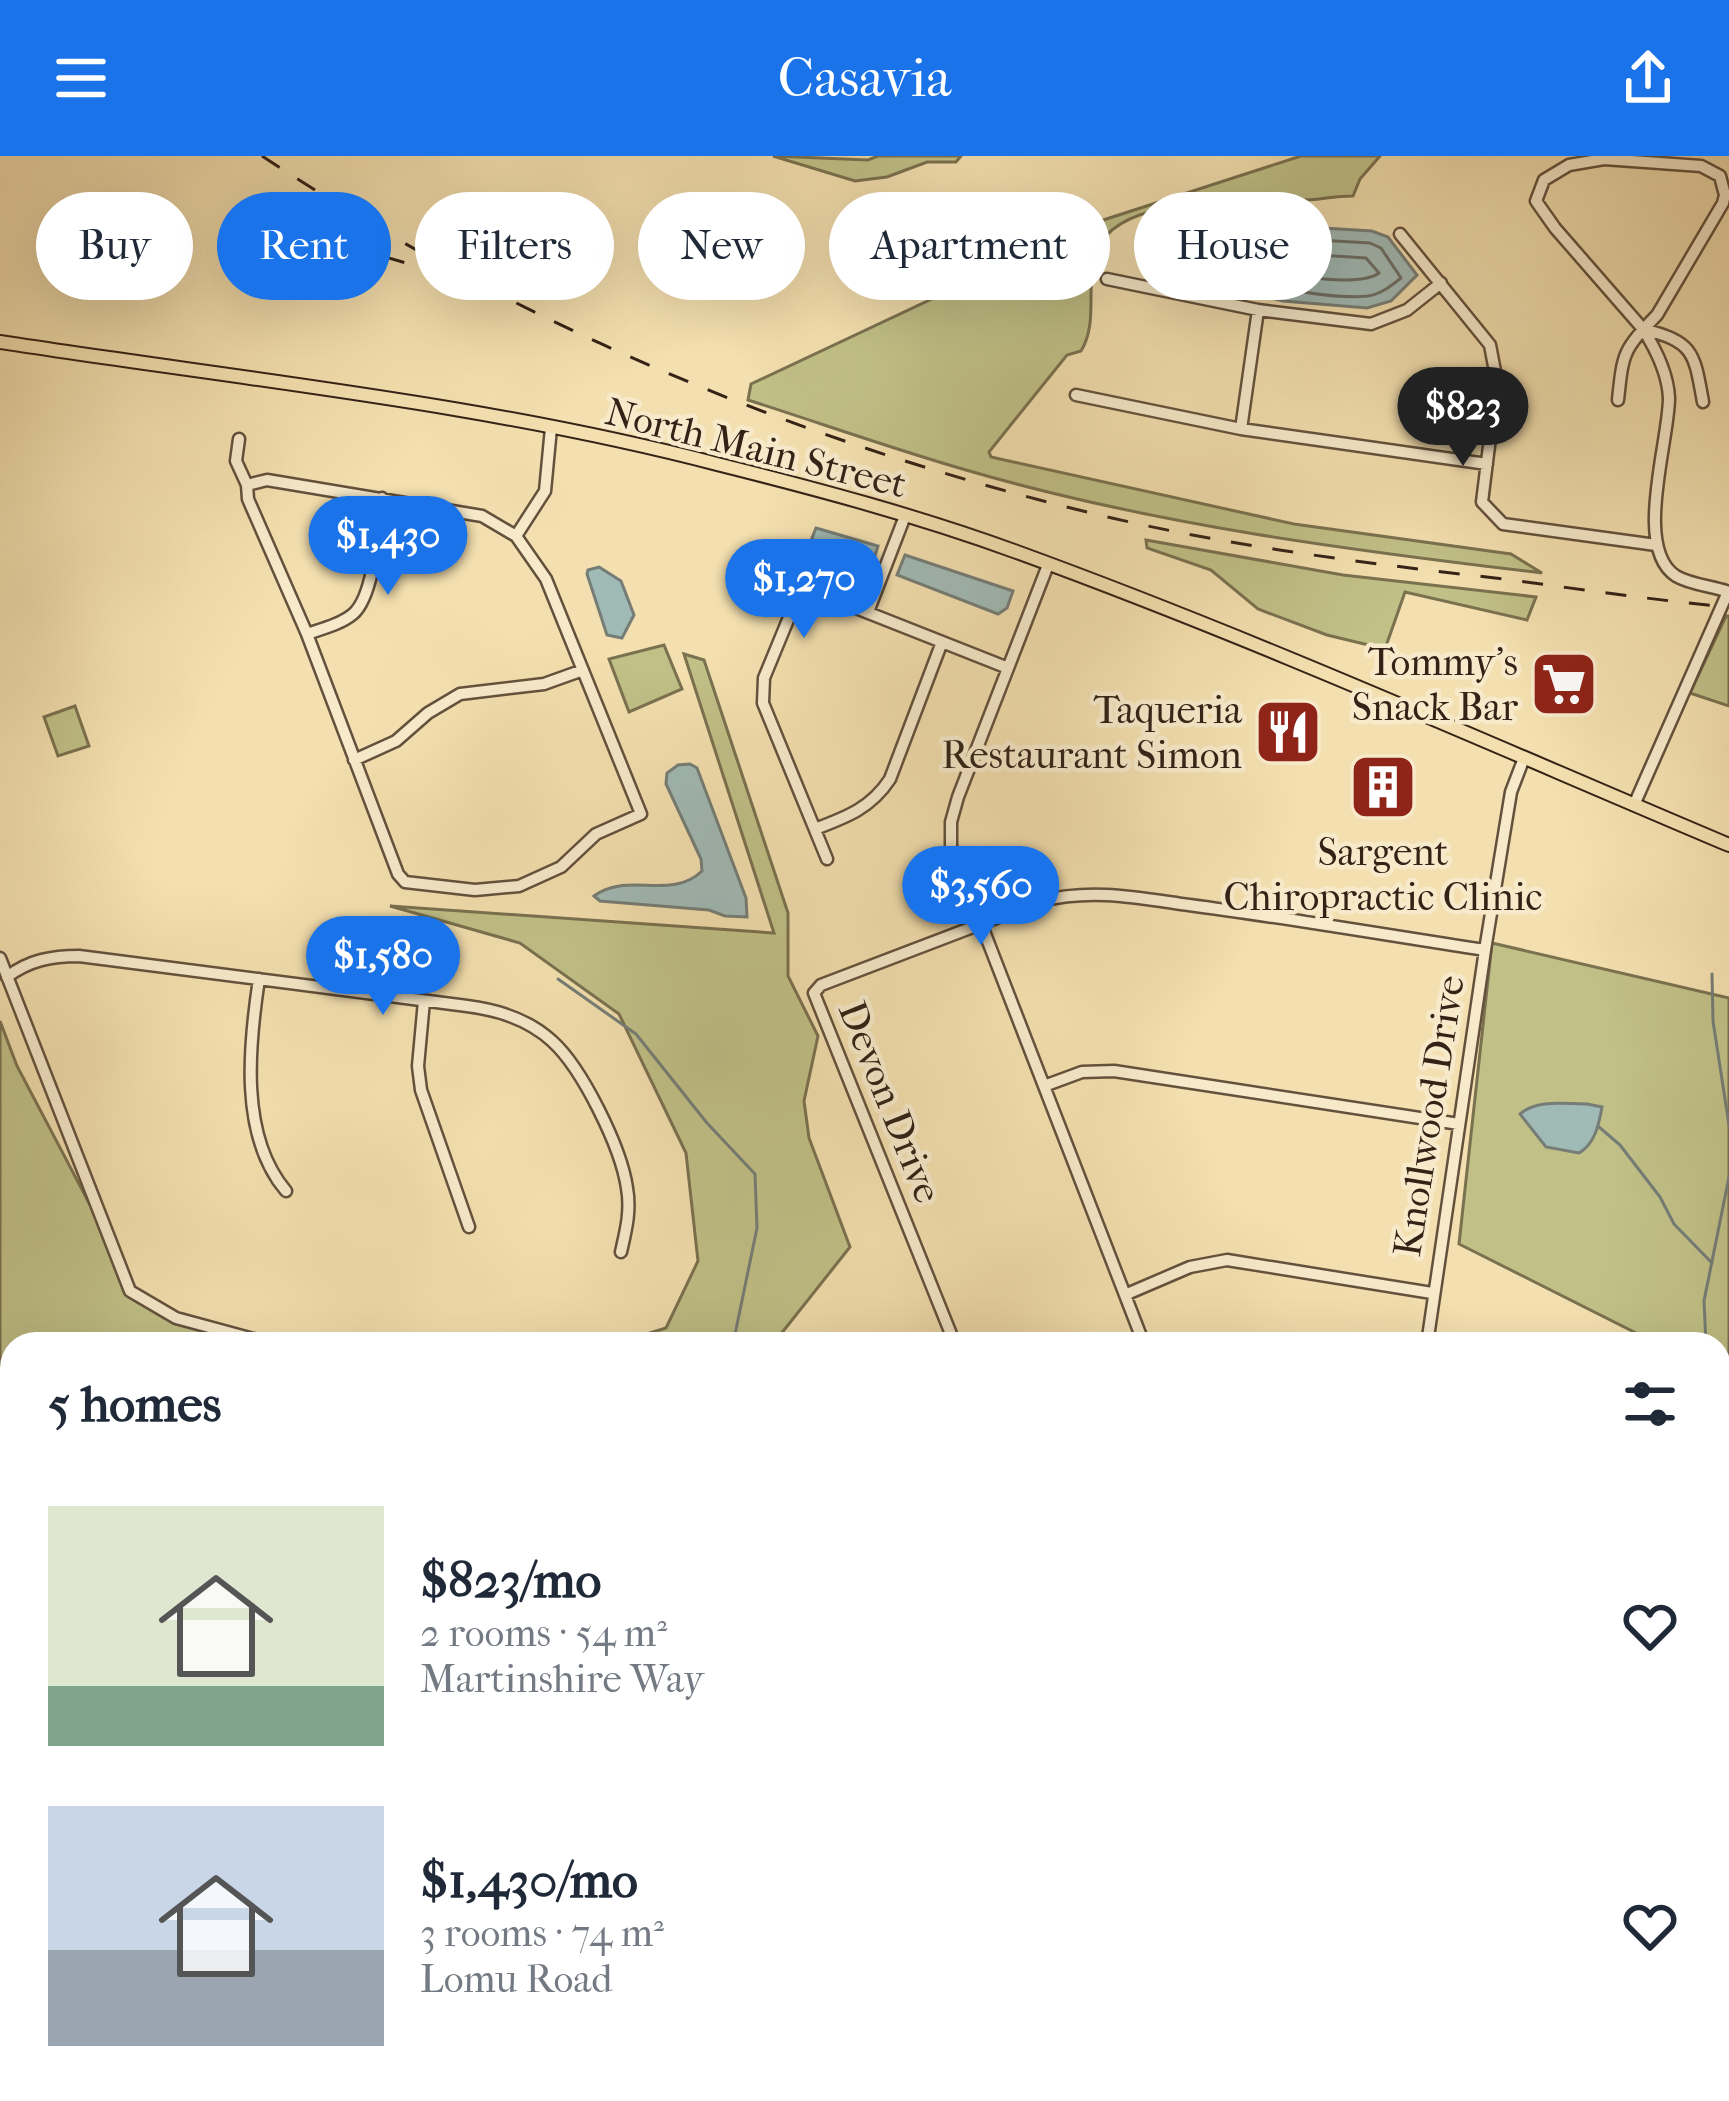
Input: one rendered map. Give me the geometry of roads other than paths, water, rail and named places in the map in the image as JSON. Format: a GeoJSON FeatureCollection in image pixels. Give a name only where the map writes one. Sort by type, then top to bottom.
{"type":"FeatureCollection","features":[{"type":"Feature","properties":{"kind":"main road","name":"North Main Street"},"geometry":{"type":"LineString","coordinates":[[0,342],[551,428],[712,462],[905,516],[1192,618],[1729,845]]}},
{"type":"Feature","properties":{"kind":"street"},"geometry":{"type":"LineString","coordinates":[[1618,400],[1630,340],[1643,329],[1657,316],[1726,195],[1720,176],[1701,166],[1604,159],[1569,165],[1544,180],[1536,201],[1643,329],[1654,346],[1669,395],[1655,520],[1656,544],[1665,565],[1674,575],[1729,592],[1634,805]]}},
{"type":"Feature","properties":{"kind":"street"},"geometry":{"type":"LineString","coordinates":[[1400,234],[1490,345],[1496,365],[1482,502],[1503,524],[1656,544]]}},
{"type":"Feature","properties":{"kind":"street"},"geometry":{"type":"LineString","coordinates":[[1110,280],[1258,310],[1371,324],[1407,310],[1441,283]]}},
{"type":"Feature","properties":{"kind":"street"},"geometry":{"type":"LineString","coordinates":[[1241,430],[1258,310]]}},
{"type":"Feature","properties":{"kind":"street"},"geometry":{"type":"LineString","coordinates":[[1643,329],[1687,345],[1697,368],[1702,402]]}},
{"type":"Feature","properties":{"kind":"street"},"geometry":{"type":"LineString","coordinates":[[1076,395],[1241,430],[1487,464]]}},
{"type":"Feature","properties":{"kind":"street"},"geometry":{"type":"LineString","coordinates":[[516,536],[545,491],[551,428]]}},
{"type":"Feature","properties":{"kind":"street"},"geometry":{"type":"LineString","coordinates":[[239,439],[236,461],[248,499],[308,634],[398,874],[405,882],[498,890],[542,879],[596,834],[641,814],[547,579],[516,536],[482,516],[267,480],[247,485]]}},
{"type":"Feature","properties":{"kind":"street"},"geometry":{"type":"LineString","coordinates":[[308,634],[359,608],[375,552],[382,498]]}},
{"type":"Feature","properties":{"kind":"street"},"geometry":{"type":"LineString","coordinates":[[868,612],[905,516]]}},
{"type":"Feature","properties":{"kind":"street"},"geometry":{"type":"LineString","coordinates":[[1048,565],[951,822],[953,856],[1140,1332]]}},
{"type":"Feature","properties":{"kind":"street"},"geometry":{"type":"LineString","coordinates":[[827,859],[763,703],[764,678],[796,598],[804,591],[868,612],[1008,668]]}},
{"type":"Feature","properties":{"kind":"street"},"geometry":{"type":"LineString","coordinates":[[815,829],[854,814],[880,793],[942,642]]}},
{"type":"Feature","properties":{"kind":"street"},"geometry":{"type":"LineString","coordinates":[[354,760],[396,741],[428,712],[460,694],[544,684],[583,670]]}},
{"type":"Feature","properties":{"kind":"street","name":"Knollwood Drive"},"geometry":{"type":"LineString","coordinates":[[1427,1332],[1511,792],[1524,758]]}},
{"type":"Feature","properties":{"kind":"street","name":"Devon Drive"},"geometry":{"type":"LineString","coordinates":[[950,1332],[814,997],[817,988],[1041,901],[1094,893],[1485,950]]}},
{"type":"Feature","properties":{"kind":"street"},"geometry":{"type":"LineString","coordinates":[[7,977],[22,965],[79,956],[489,1009],[514,1017],[540,1031],[564,1053],[587,1091],[626,1181],[628,1222],[621,1252]]}},
{"type":"Feature","properties":{"kind":"street"},"geometry":{"type":"LineString","coordinates":[[0,958],[130,1291],[176,1318],[228,1332]]}},
{"type":"Feature","properties":{"kind":"street"},"geometry":{"type":"LineString","coordinates":[[259,979],[249,1080],[268,1163],[286,1191]]}},
{"type":"Feature","properties":{"kind":"street"},"geometry":{"type":"LineString","coordinates":[[424,1001],[418,1066],[421,1090],[469,1227]]}},
{"type":"Feature","properties":{"kind":"street"},"geometry":{"type":"LineString","coordinates":[[1044,1086],[1082,1072],[1114,1071],[1459,1124]]}},
{"type":"Feature","properties":{"kind":"street"},"geometry":{"type":"LineString","coordinates":[[1127,1294],[1190,1267],[1227,1260],[1432,1293]]}},
{"type":"Feature","properties":{"kind":"water"},"geometry":{"type":"Polygon","coordinates":[[[1332,229],[1388,237],[1417,275],[1391,301],[1367,308],[1279,300],[1332,300],[1332,229]]]}},
{"type":"Feature","properties":{"kind":"water"},"geometry":{"type":"Polygon","coordinates":[[[816,528],[878,546],[872,565],[815,542],[816,528]]]}},
{"type":"Feature","properties":{"kind":"water"},"geometry":{"type":"Polygon","coordinates":[[[905,555],[1013,591],[1007,608],[998,614],[897,575],[905,555]]]}},
{"type":"Feature","properties":{"kind":"water"},"geometry":{"type":"Polygon","coordinates":[[[599,567],[621,581],[634,615],[622,638],[607,635],[587,574],[599,567]]]}},
{"type":"Feature","properties":{"kind":"water"},"geometry":{"type":"Polygon","coordinates":[[[690,764],[697,768],[746,898],[747,917],[600,901],[594,896],[607,889],[677,884],[702,871],[701,859],[666,784],[667,773],[690,764]]]}},
{"type":"Feature","properties":{"kind":"water"},"geometry":{"type":"Polygon","coordinates":[[[1543,1104],[1602,1107],[1593,1139],[1579,1153],[1546,1147],[1520,1114],[1543,1104]]]}},
{"type":"Feature","properties":{"kind":"waterway"},"geometry":{"type":"LineString","coordinates":[[1712,974],[1713,1021],[1729,1125]]}},
{"type":"Feature","properties":{"kind":"waterway"},"geometry":{"type":"LineString","coordinates":[[558,979],[636,1034],[755,1174],[757,1228],[735,1332]]}},
{"type":"Feature","properties":{"kind":"waterway"},"geometry":{"type":"LineString","coordinates":[[1599,1127],[1620,1145],[1660,1197],[1674,1224],[1712,1263]]}},
{"type":"Feature","properties":{"kind":"waterway"},"geometry":{"type":"LineString","coordinates":[[1705,1332],[1704,1301],[1729,1177]]}},
{"type":"Feature","properties":{"kind":"railway"},"geometry":{"type":"LineString","coordinates":[[262,156],[357,216],[555,322],[762,411],[975,482],[1134,523],[1236,543],[1729,607]]}},
{"type":"Feature","properties":{"kind":"railway"},"geometry":{"type":"LineString","coordinates":[[391,259],[415,266]]}},
{"type":"Feature","properties":{"kind":"place","name":"Tommy's Snack Bar"},"geometry":{"type":"Point","coordinates":[1564,684]}},
{"type":"Feature","properties":{"kind":"place","name":"Taqueria Restaurant Simon"},"geometry":{"type":"Point","coordinates":[1288,732]}},
{"type":"Feature","properties":{"kind":"place","name":"Sargent Chiropractic Clinic"},"geometry":{"type":"Point","coordinates":[1383,787]}}]}
